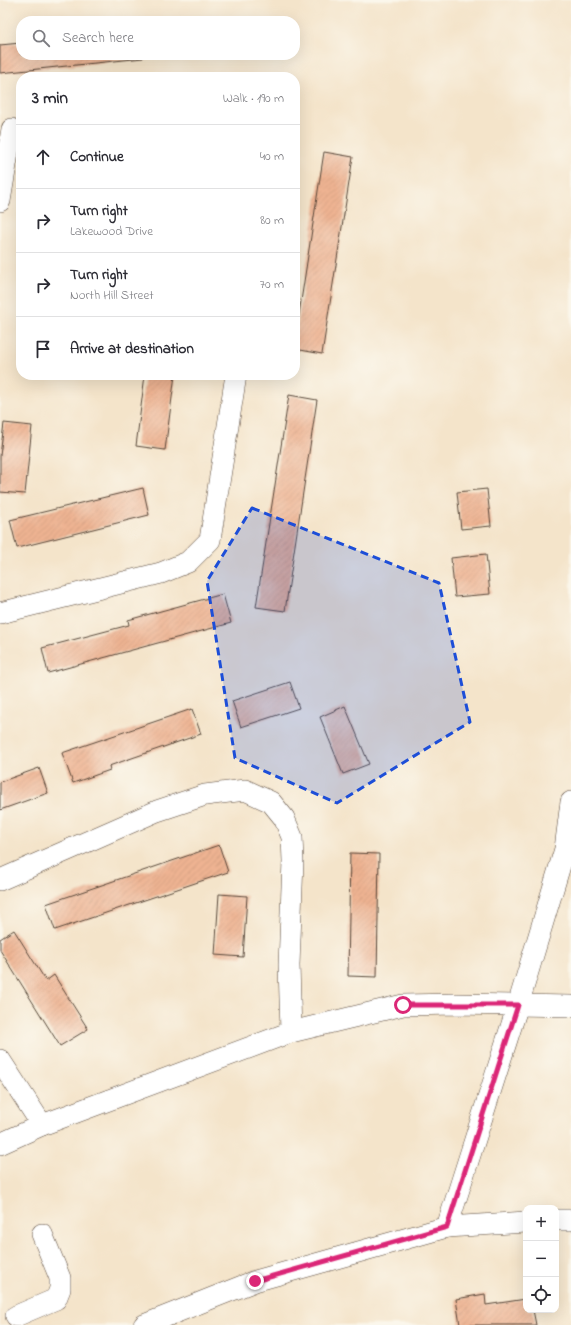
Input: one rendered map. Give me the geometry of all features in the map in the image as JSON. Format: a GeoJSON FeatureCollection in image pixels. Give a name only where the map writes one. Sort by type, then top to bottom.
{"type":"FeatureCollection","features":[{"type":"Feature","properties":{"kind":"street"},"geometry":{"type":"LineString","coordinates":[[0,201],[11,129]]}},
{"type":"Feature","properties":{"kind":"street"},"geometry":{"type":"LineString","coordinates":[[0,613],[161,573],[188,562],[210,540],[235,380]]}},
{"type":"Feature","properties":{"kind":"street"},"geometry":{"type":"LineString","coordinates":[[0,880],[157,811],[204,795],[245,790],[271,802],[284,818],[292,837],[293,861],[289,965],[292,1032]]}},
{"type":"Feature","properties":{"kind":"street"},"geometry":{"type":"LineString","coordinates":[[447,1227],[566,849],[571,802]]}},
{"type":"Feature","properties":{"kind":"street"},"geometry":{"type":"LineString","coordinates":[[0,1144],[42,1125],[292,1032],[403,1005],[456,1004],[571,1006]]}},
{"type":"Feature","properties":{"kind":"street"},"geometry":{"type":"LineString","coordinates":[[0,1060],[42,1125]]}},
{"type":"Feature","properties":{"kind":"street"},"geometry":{"type":"LineString","coordinates":[[559,1220],[571,1220]]}},
{"type":"Feature","properties":{"kind":"street"},"geometry":{"type":"LineString","coordinates":[[144,1325],[255,1281],[447,1227],[523,1222]]}},
{"type":"Feature","properties":{"kind":"street"},"geometry":{"type":"LineString","coordinates":[[12,1321],[56,1299],[60,1289],[60,1278],[42,1234]]}},
{"type":"Feature","properties":{"kind":"highlighted area"},"geometry":{"type":"Polygon","coordinates":[[[252,508],[439,583],[470,722],[337,803],[235,758],[207,581],[252,508]]]}},
{"type":"Feature","properties":{"kind":"building"},"geometry":{"type":"Polygon","coordinates":[[[16,43],[16,60],[124,60],[0,73],[0,45],[16,43]]]}},
{"type":"Feature","properties":{"kind":"building"},"geometry":{"type":"Polygon","coordinates":[[[324,152],[353,157],[322,354],[300,350],[300,308],[324,152]]]}},
{"type":"Feature","properties":{"kind":"building"},"geometry":{"type":"Polygon","coordinates":[[[144,380],[174,380],[165,450],[136,446],[144,380]]]}},
{"type":"Feature","properties":{"kind":"building"},"geometry":{"type":"Polygon","coordinates":[[[289,395],[317,400],[285,611],[256,607],[289,395]]]}},
{"type":"Feature","properties":{"kind":"building"},"geometry":{"type":"Polygon","coordinates":[[[4,423],[32,426],[25,494],[0,492],[0,456],[4,423]]]}},
{"type":"Feature","properties":{"kind":"building"},"geometry":{"type":"Polygon","coordinates":[[[143,488],[149,515],[17,548],[10,520],[143,488]]]}},
{"type":"Feature","properties":{"kind":"building"},"geometry":{"type":"Polygon","coordinates":[[[487,489],[491,526],[461,529],[457,492],[487,489]]]}},
{"type":"Feature","properties":{"kind":"building"},"geometry":{"type":"Polygon","coordinates":[[[486,554],[490,594],[455,597],[451,558],[486,554]]]}},
{"type":"Feature","properties":{"kind":"building"},"geometry":{"type":"Polygon","coordinates":[[[223,594],[231,623],[48,673],[42,648],[129,625],[128,620],[223,594]]]}},
{"type":"Feature","properties":{"kind":"building"},"geometry":{"type":"Polygon","coordinates":[[[290,682],[299,708],[241,727],[232,701],[290,682]]]}},
{"type":"Feature","properties":{"kind":"building"},"geometry":{"type":"Polygon","coordinates":[[[345,706],[369,764],[343,774],[320,717],[345,706]]]}},
{"type":"Feature","properties":{"kind":"building"},"geometry":{"type":"Polygon","coordinates":[[[192,709],[201,734],[109,766],[110,770],[73,783],[62,753],[192,709]]]}},
{"type":"Feature","properties":{"kind":"building"},"geometry":{"type":"Polygon","coordinates":[[[39,768],[48,793],[0,810],[0,782],[39,768]]]}},
{"type":"Feature","properties":{"kind":"building"},"geometry":{"type":"Polygon","coordinates":[[[219,845],[228,872],[55,930],[46,904],[219,845]]]}},
{"type":"Feature","properties":{"kind":"building"},"geometry":{"type":"Polygon","coordinates":[[[350,853],[379,854],[377,977],[348,976],[350,853]]]}},
{"type":"Feature","properties":{"kind":"building"},"geometry":{"type":"Polygon","coordinates":[[[219,894],[247,896],[243,957],[215,955],[219,894]]]}},
{"type":"Feature","properties":{"kind":"building"},"geometry":{"type":"Polygon","coordinates":[[[14,930],[46,981],[54,975],[88,1029],[60,1046],[0,950],[0,939],[14,930]]]}},
{"type":"Feature","properties":{"kind":"building"},"geometry":{"type":"Polygon","coordinates":[[[485,1294],[486,1305],[523,1299],[523,1313],[534,1313],[536,1325],[460,1325],[456,1299],[485,1294]]]}},
{"type":"Feature","properties":{"kind":"route"},"geometry":{"type":"LineString","coordinates":[[255,1281],[447,1227],[518,1005],[403,1005]]}}]}
